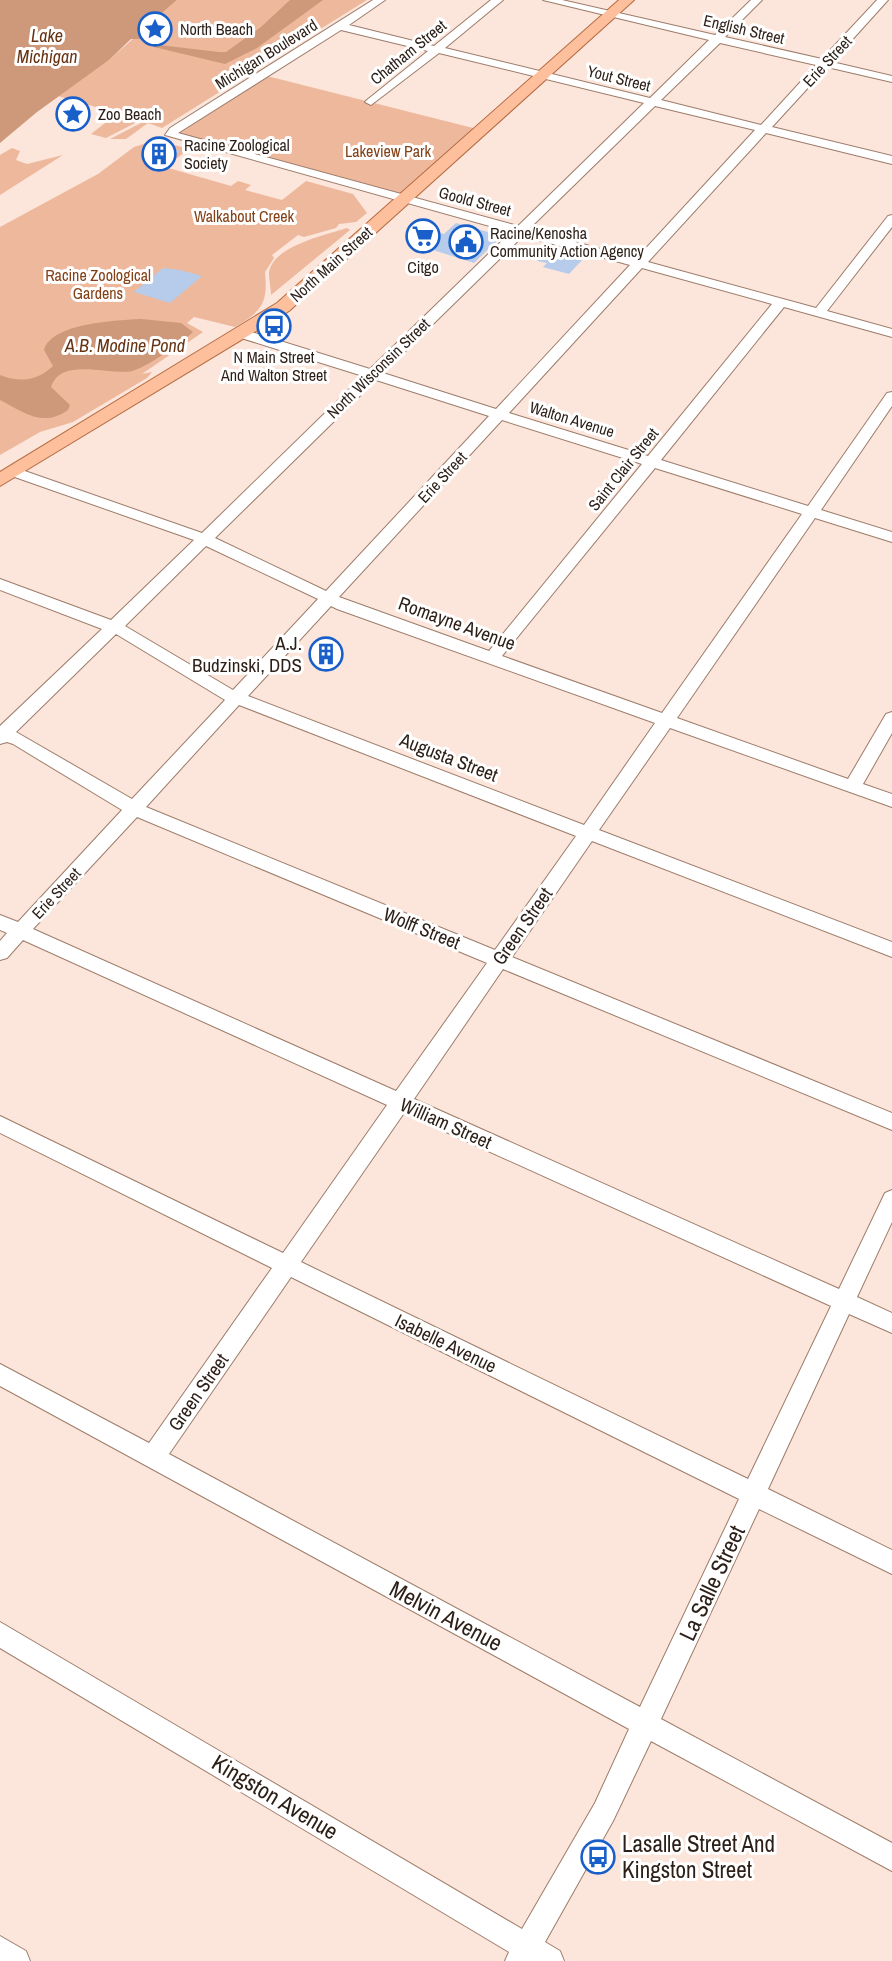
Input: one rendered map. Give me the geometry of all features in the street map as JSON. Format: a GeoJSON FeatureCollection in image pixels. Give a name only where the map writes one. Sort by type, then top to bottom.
{"type":"FeatureCollection","features":[{"type":"Feature","properties":{"kind":"main road","name":"North Main Street"},"geometry":{"type":"LineString","coordinates":[[7,476],[243,334],[283,307],[627,0]]}},
{"type":"Feature","properties":{"kind":"street","name":"Michigan Boulevard"},"geometry":{"type":"LineString","coordinates":[[171,135],[380,0]]}},
{"type":"Feature","properties":{"kind":"street","name":"Chatham Street"},"geometry":{"type":"LineString","coordinates":[[371,102],[498,0]]}},
{"type":"Feature","properties":{"kind":"street","name":"English Street"},"geometry":{"type":"LineString","coordinates":[[548,0],[892,79]]}},
{"type":"Feature","properties":{"kind":"street","name":"North Wisconsin Street"},"geometry":{"type":"LineString","coordinates":[[1,735],[757,0]]}},
{"type":"Feature","properties":{"kind":"street","name":"Erie Street"},"geometry":{"type":"LineString","coordinates":[[0,954],[883,0]]}},
{"type":"Feature","properties":{"kind":"street","name":"Yout Street"},"geometry":{"type":"LineString","coordinates":[[340,26],[892,160]]}},
{"type":"Feature","properties":{"kind":"street","name":"Goold Street"},"geometry":{"type":"LineString","coordinates":[[171,135],[892,333]]}},
{"type":"Feature","properties":{"kind":"street"},"geometry":{"type":"LineString","coordinates":[[819,313],[892,219]]}},
{"type":"Feature","properties":{"kind":"street","name":"Saint Clair Street"},"geometry":{"type":"LineString","coordinates":[[492,658],[781,302]]}},
{"type":"Feature","properties":{"kind":"street","name":"Walton Avenue"},"geometry":{"type":"LineString","coordinates":[[243,334],[370,376],[892,537]]}},
{"type":"Feature","properties":{"kind":"street","name":"Green Street"},"geometry":{"type":"LineString","coordinates":[[153,1457],[892,396]]}},
{"type":"Feature","properties":{"kind":"street","name":"Romayne Avenue"},"geometry":{"type":"LineString","coordinates":[[7,476],[205,538],[328,599],[892,802]]}},
{"type":"Feature","properties":{"kind":"street","name":"Augusta Street"},"geometry":{"type":"LineString","coordinates":[[0,584],[131,634],[221,692],[892,950]]}},
{"type":"Feature","properties":{"kind":"street"},"geometry":{"type":"LineString","coordinates":[[852,787],[892,718]]}},
{"type":"Feature","properties":{"kind":"street","name":"Wolff Street"},"geometry":{"type":"LineString","coordinates":[[1,735],[134,808],[892,1122]]}},
{"type":"Feature","properties":{"kind":"street","name":"William Street"},"geometry":{"type":"LineString","coordinates":[[0,922],[892,1323]]}},
{"type":"Feature","properties":{"kind":"street","name":"Isabelle Avenue"},"geometry":{"type":"LineString","coordinates":[[0,1124],[892,1562]]}},
{"type":"Feature","properties":{"kind":"street","name":"La Salle Street"},"geometry":{"type":"LineString","coordinates":[[532,1957],[647,1724],[892,1199]]}},
{"type":"Feature","properties":{"kind":"street","name":"Melvin Avenue"},"geometry":{"type":"LineString","coordinates":[[0,1374],[892,1857]]}},
{"type":"Feature","properties":{"kind":"street","name":"Kingston Avenue"},"geometry":{"type":"LineString","coordinates":[[0,1633],[532,1957]]}},
{"type":"Feature","properties":{"kind":"street"},"geometry":{"type":"LineString","coordinates":[[0,1950],[16,1961]]}},
{"type":"Feature","properties":{"kind":"green space"},"geometry":{"type":"Polygon","coordinates":[[[177,0],[367,0],[162,128],[148,123],[126,139],[110,139],[143,122],[139,121],[106,138],[91,134],[114,116],[109,111],[58,96],[109,60],[177,0]]]}},
{"type":"Feature","properties":{"kind":"green space","name":"Lakeview Park"},"geometry":{"type":"Polygon","coordinates":[[[263,75],[481,130],[403,200],[173,137],[174,131],[263,75]]]}},
{"type":"Feature","properties":{"kind":"green space","name":"Racine Zoological Gardens"},"geometry":{"type":"Polygon","coordinates":[[[156,140],[189,149],[165,167],[231,186],[238,181],[251,185],[245,190],[282,200],[306,181],[353,194],[367,213],[356,222],[339,224],[336,228],[304,237],[298,235],[272,255],[274,258],[265,272],[266,291],[262,305],[252,316],[235,327],[194,317],[187,323],[203,332],[142,374],[152,372],[147,378],[73,422],[40,432],[0,455],[0,227],[98,174],[134,147],[156,140]]]}},
{"type":"Feature","properties":{"kind":"green space"},"geometry":{"type":"Polygon","coordinates":[[[12,148],[20,151],[16,160],[27,164],[63,155],[0,195],[0,155],[12,148]]]}},
{"type":"Feature","properties":{"kind":"green space"},"geometry":{"type":"Polygon","coordinates":[[[347,228],[350,230],[271,295],[269,273],[272,264],[280,256],[301,243],[347,228]]]}},
{"type":"Feature","properties":{"kind":"water","name":"Lake Michigan"},"geometry":{"type":"Polygon","coordinates":[[[0,0],[177,0],[138,34],[155,39],[159,45],[226,52],[261,27],[290,0],[323,0],[257,48],[225,64],[154,47],[152,39],[131,39],[109,60],[37,112],[0,143],[0,0]]]}},
{"type":"Feature","properties":{"kind":"water","name":"A.B. Modine Pond"},"geometry":{"type":"Polygon","coordinates":[[[142,319],[181,323],[193,332],[173,348],[132,371],[87,369],[65,372],[56,378],[51,387],[70,405],[68,410],[59,415],[50,418],[33,416],[0,400],[0,375],[14,379],[34,378],[53,366],[44,350],[49,341],[59,334],[87,325],[142,319]]]}},
{"type":"Feature","properties":{"kind":"building","name":"Racine Zoological Society"},"geometry":{"type":"Polygon","coordinates":[[[156,145],[180,151],[163,164],[139,157],[156,145]]]}},
{"type":"Feature","properties":{"kind":"building","name":"Racine/Kenosha Community Action Agency"},"geometry":{"type":"Polygon","coordinates":[[[456,223],[502,236],[474,263],[408,242],[424,228],[444,234],[456,223]]]}},
{"type":"Feature","properties":{"kind":"building"},"geometry":{"type":"Polygon","coordinates":[[[550,248],[585,257],[569,274],[543,267],[547,263],[537,261],[550,248]]]}},
{"type":"Feature","properties":{"kind":"building"},"geometry":{"type":"Polygon","coordinates":[[[163,268],[202,276],[170,303],[134,292],[163,268]]]}},
{"type":"Feature","properties":{"kind":"building","name":"A.J. Budzinski, DDS"},"geometry":{"type":"Polygon","coordinates":[[[323,645],[341,651],[330,664],[312,657],[323,645]]]}},
{"type":"Feature","properties":{"kind":"place","name":"North Beach"},"geometry":{"type":"Point","coordinates":[155,29]}},
{"type":"Feature","properties":{"kind":"place","name":"Zoo Beach"},"geometry":{"type":"Point","coordinates":[73,114]}},
{"type":"Feature","properties":{"kind":"place","name":"Racine Zoological Society"},"geometry":{"type":"Point","coordinates":[159,154]}},
{"type":"Feature","properties":{"kind":"place","name":"Citgo"},"geometry":{"type":"Point","coordinates":[423,236]}},
{"type":"Feature","properties":{"kind":"place","name":"Racine/Kenosha Community Action Agency"},"geometry":{"type":"Point","coordinates":[466,242]}},
{"type":"Feature","properties":{"kind":"place","name":"N Main Street And Walton Street"},"geometry":{"type":"Point","coordinates":[274,326]}},
{"type":"Feature","properties":{"kind":"place","name":"A.J. Budzinski, DDS"},"geometry":{"type":"Point","coordinates":[326,654]}},
{"type":"Feature","properties":{"kind":"place","name":"Lasalle Street And Kingston Street"},"geometry":{"type":"Point","coordinates":[598,1857]}},
{"type":"Feature","properties":{"kind":"park label","name":"Walkabout Creek"},"geometry":{"type":"Point","coordinates":[244,216]}}]}
